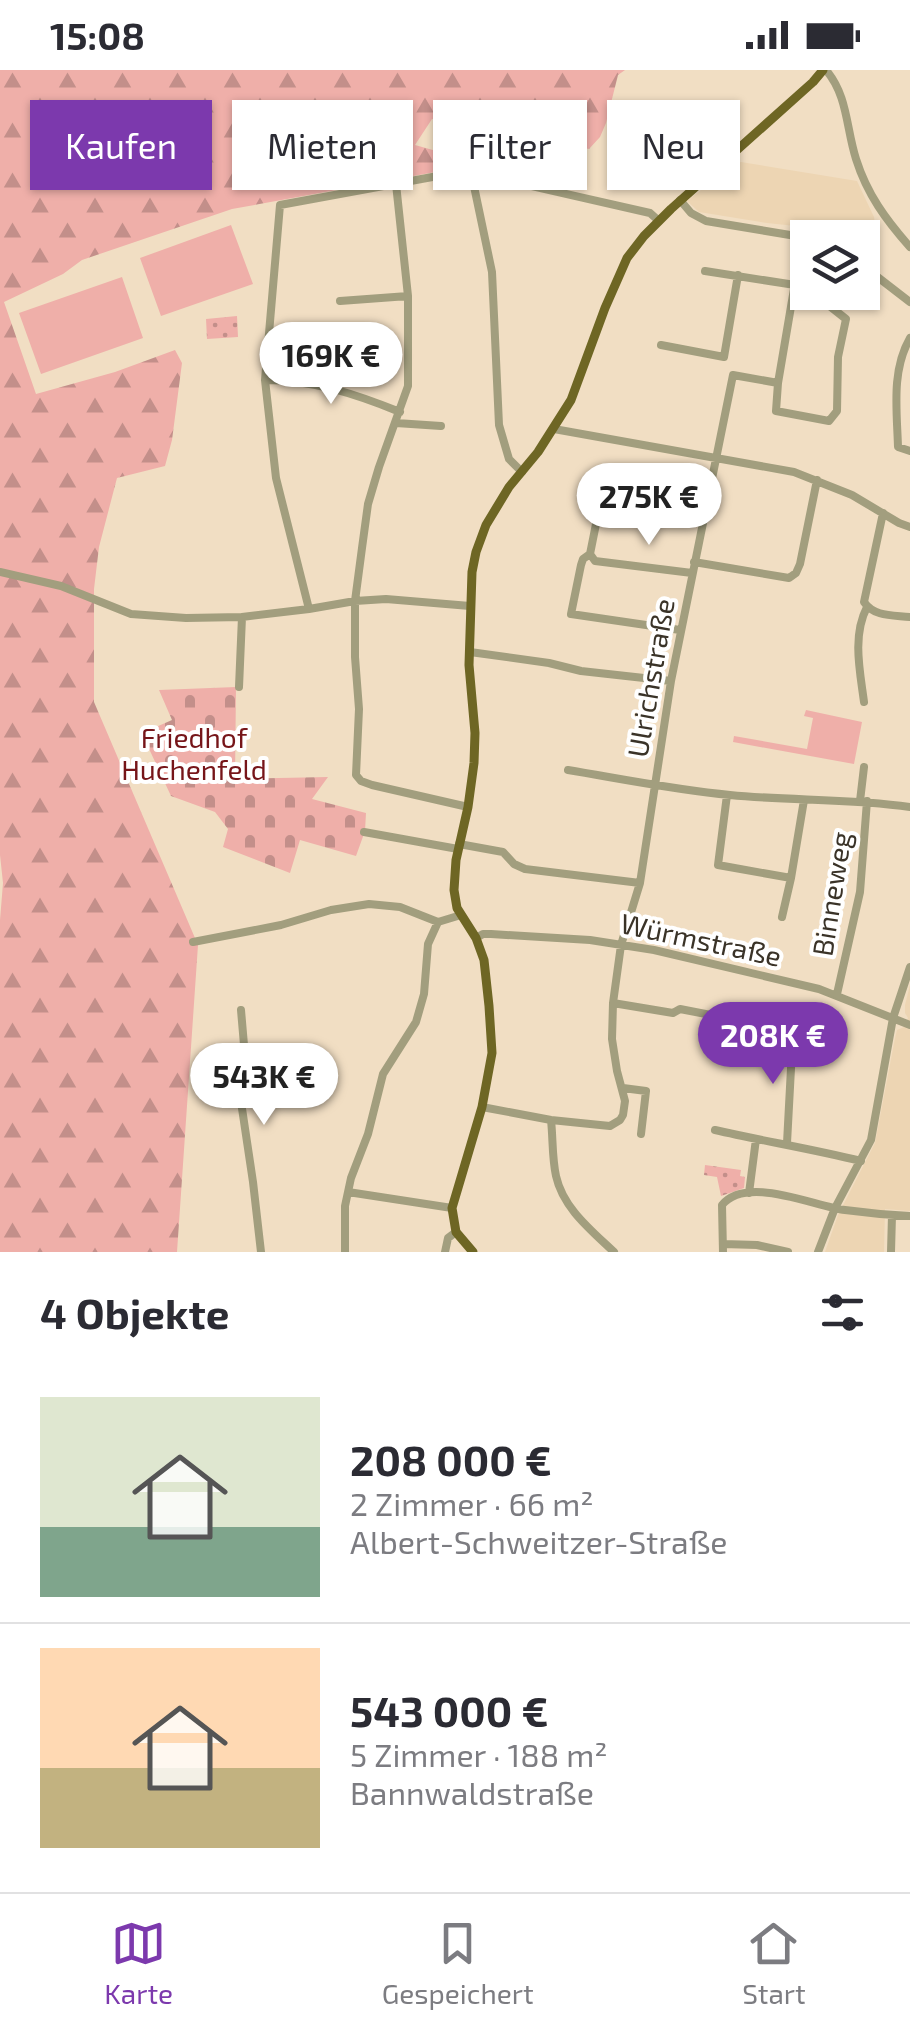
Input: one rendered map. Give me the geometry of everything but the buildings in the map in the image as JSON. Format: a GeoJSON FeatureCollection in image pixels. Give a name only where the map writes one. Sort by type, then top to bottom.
{"type":"FeatureCollection","features":[{"type":"Feature","properties":{"kind":"main road"},"geometry":{"type":"LineString","coordinates":[[472,1252],[456,1232],[452,1208],[482,1107],[492,1052],[484,964],[476,938],[454,898],[474,764],[472,572],[486,525],[508,487],[554,429],[571,400],[628,258],[680,200],[824,70]]}},
{"type":"Feature","properties":{"kind":"street"},"geometry":{"type":"LineString","coordinates":[[824,70],[843,96],[854,156],[866,187],[910,246]]}},
{"type":"Feature","properties":{"kind":"street"},"geometry":{"type":"LineString","coordinates":[[310,609],[276,478],[265,380],[280,205],[363,190]]}},
{"type":"Feature","properties":{"kind":"street"},"geometry":{"type":"LineString","coordinates":[[397,190],[408,296],[408,386],[368,504],[355,601],[359,709],[356,775],[372,785],[468,806]]}},
{"type":"Feature","properties":{"kind":"street"},"geometry":{"type":"LineString","coordinates":[[475,190],[492,272],[500,424],[509,459],[522,472]]}},
{"type":"Feature","properties":{"kind":"street"},"geometry":{"type":"LineString","coordinates":[[550,190],[650,213],[659,221]]}},
{"type":"Feature","properties":{"kind":"street"},"geometry":{"type":"LineString","coordinates":[[680,200],[706,221],[790,235]]}},
{"type":"Feature","properties":{"kind":"street"},"geometry":{"type":"LineString","coordinates":[[705,271],[790,287]]}},
{"type":"Feature","properties":{"kind":"street","name":"Ulrichstraße"},"geometry":{"type":"LineString","coordinates":[[623,1088],[612,1039],[620,945],[640,883],[670,681],[731,365],[738,276]]}},
{"type":"Feature","properties":{"kind":"street"},"geometry":{"type":"LineString","coordinates":[[880,279],[910,302]]}},
{"type":"Feature","properties":{"kind":"street"},"geometry":{"type":"LineString","coordinates":[[340,300],[408,296]]}},
{"type":"Feature","properties":{"kind":"street"},"geometry":{"type":"LineString","coordinates":[[790,310],[776,411],[829,421],[837,411],[838,357],[846,319],[835,310]]}},
{"type":"Feature","properties":{"kind":"street"},"geometry":{"type":"LineString","coordinates":[[910,338],[898,370],[897,395],[898,447],[910,451]]}},
{"type":"Feature","properties":{"kind":"street"},"geometry":{"type":"LineString","coordinates":[[661,345],[731,365],[778,384]]}},
{"type":"Feature","properties":{"kind":"street"},"geometry":{"type":"LineString","coordinates":[[265,380],[325,386],[400,412]]}},
{"type":"Feature","properties":{"kind":"street"},"geometry":{"type":"LineString","coordinates":[[396,422],[441,426]]}},
{"type":"Feature","properties":{"kind":"street"},"geometry":{"type":"LineString","coordinates":[[554,429],[794,472],[852,495],[910,526]]}},
{"type":"Feature","properties":{"kind":"street"},"geometry":{"type":"LineString","coordinates":[[694,562],[789,578],[800,564],[817,480]]}},
{"type":"Feature","properties":{"kind":"street"},"geometry":{"type":"LineString","coordinates":[[680,630],[571,614],[599,510],[674,510],[704,519]]}},
{"type":"Feature","properties":{"kind":"street"},"geometry":{"type":"LineString","coordinates":[[883,513],[863,597],[867,607],[884,615],[910,617]]}},
{"type":"Feature","properties":{"kind":"street"},"geometry":{"type":"LineString","coordinates":[[590,554],[595,561],[692,572]]}},
{"type":"Feature","properties":{"kind":"street"},"geometry":{"type":"LineString","coordinates":[[0,572],[61,586],[131,614],[186,618],[242,617],[386,599],[470,606]]}},
{"type":"Feature","properties":{"kind":"street"},"geometry":{"type":"LineString","coordinates":[[864,702],[859,626],[867,607]]}},
{"type":"Feature","properties":{"kind":"street"},"geometry":{"type":"LineString","coordinates":[[239,687],[242,617]]}},
{"type":"Feature","properties":{"kind":"street"},"geometry":{"type":"LineString","coordinates":[[470,652],[580,671],[670,681]]}},
{"type":"Feature","properties":{"kind":"street","name":"Binneweg"},"geometry":{"type":"LineString","coordinates":[[837,994],[860,892],[864,768]]}},
{"type":"Feature","properties":{"kind":"street"},"geometry":{"type":"LineString","coordinates":[[568,770],[727,795],[864,800],[910,807]]}},
{"type":"Feature","properties":{"kind":"street"},"geometry":{"type":"LineString","coordinates":[[727,795],[718,865],[792,878]]}},
{"type":"Feature","properties":{"kind":"street"},"geometry":{"type":"LineString","coordinates":[[782,917],[804,800]]}},
{"type":"Feature","properties":{"kind":"street"},"geometry":{"type":"LineString","coordinates":[[364,832],[503,852],[525,869],[640,883]]}},
{"type":"Feature","properties":{"kind":"street"},"geometry":{"type":"LineString","coordinates":[[192,942],[368,904],[400,908],[438,922],[460,914]]}},
{"type":"Feature","properties":{"kind":"street"},"geometry":{"type":"LineString","coordinates":[[345,1252],[348,1192],[383,1074],[416,1022],[424,994],[428,944],[438,922]]}},
{"type":"Feature","properties":{"kind":"street","name":"Würmstraße"},"geometry":{"type":"LineString","coordinates":[[476,938],[490,934],[620,945],[837,994],[910,1024]]}},
{"type":"Feature","properties":{"kind":"street"},"geometry":{"type":"LineString","coordinates":[[818,1252],[871,1140],[894,1018],[910,967]]}},
{"type":"Feature","properties":{"kind":"street"},"geometry":{"type":"LineString","coordinates":[[613,1002],[672,1014],[680,1009],[793,1031],[788,1143]]}},
{"type":"Feature","properties":{"kind":"street"},"geometry":{"type":"LineString","coordinates":[[241,1010],[244,1045],[240,1095],[261,1252]]}},
{"type":"Feature","properties":{"kind":"street"},"geometry":{"type":"LineString","coordinates":[[482,1107],[610,1126],[623,1115],[623,1088],[646,1091],[641,1134]]}},
{"type":"Feature","properties":{"kind":"street"},"geometry":{"type":"LineString","coordinates":[[551,1120],[556,1178],[565,1200],[614,1252]]}},
{"type":"Feature","properties":{"kind":"street"},"geometry":{"type":"LineString","coordinates":[[714,1130],[861,1161]]}},
{"type":"Feature","properties":{"kind":"street"},"geometry":{"type":"LineString","coordinates":[[749,1193],[756,1139]]}},
{"type":"Feature","properties":{"kind":"street"},"geometry":{"type":"LineString","coordinates":[[348,1192],[452,1208]]}},
{"type":"Feature","properties":{"kind":"street"},"geometry":{"type":"LineString","coordinates":[[788,1252],[758,1246],[723,1248],[723,1203],[731,1197],[768,1193],[836,1208],[910,1216]]}},
{"type":"Feature","properties":{"kind":"street"},"geometry":{"type":"LineString","coordinates":[[891,1252],[892,1215]]}},
{"type":"Feature","properties":{"kind":"street"},"geometry":{"type":"LineString","coordinates":[[446,1252],[448,1238],[456,1232]]}},
{"type":"Feature","properties":{"kind":"shaded area"},"geometry":{"type":"Polygon","coordinates":[[[740,162],[857,181],[874,220],[790,220],[790,225],[699,212],[687,201],[701,190],[740,190],[740,162]]]}},
{"type":"Feature","properties":{"kind":"shaded area"},"geometry":{"type":"Polygon","coordinates":[[[910,985],[910,1211],[885,1209],[884,1252],[825,1252],[838,1215],[875,1143],[897,1030],[904,1027],[908,1018],[905,1005],[910,985]]]}},
{"type":"Feature","properties":{"kind":"green space"},"geometry":{"type":"Polygon","coordinates":[[[0,70],[625,70],[618,75],[612,100],[607,100],[607,119],[600,137],[589,149],[587,100],[433,100],[433,119],[415,145],[433,150],[433,172],[413,176],[413,100],[232,100],[232,190],[336,190],[232,209],[82,260],[63,274],[4,302],[36,394],[175,350],[182,363],[165,466],[117,478],[99,547],[94,589],[94,702],[198,945],[177,1252],[0,1252],[0,70]]]}},
{"type":"Feature","properties":{"kind":"green space"},"geometry":{"type":"Polygon","coordinates":[[[231,225],[253,284],[161,316],[140,258],[231,225]]]}},
{"type":"Feature","properties":{"kind":"green space"},"geometry":{"type":"Polygon","coordinates":[[[122,277],[143,338],[41,374],[19,313],[122,277]]]}},
{"type":"Feature","properties":{"kind":"green space"},"geometry":{"type":"Polygon","coordinates":[[[237,316],[238,337],[207,339],[206,319],[237,316]]]}},
{"type":"Feature","properties":{"kind":"green space","name":"Friedhof Huchenfeld"},"geometry":{"type":"Polygon","coordinates":[[[236,687],[235,779],[328,777],[312,799],[366,813],[365,831],[356,856],[300,840],[290,873],[223,847],[228,829],[215,812],[171,796],[144,738],[172,720],[159,690],[236,687]]]}},
{"type":"Feature","properties":{"kind":"green space"},"geometry":{"type":"Polygon","coordinates":[[[806,710],[862,722],[854,764],[733,742],[734,736],[807,749],[813,718],[804,716],[806,710]]]}},
{"type":"Feature","properties":{"kind":"green space"},"geometry":{"type":"Polygon","coordinates":[[[705,1165],[741,1170],[744,1188],[721,1196],[717,1177],[704,1175],[705,1165]]]}}]}
